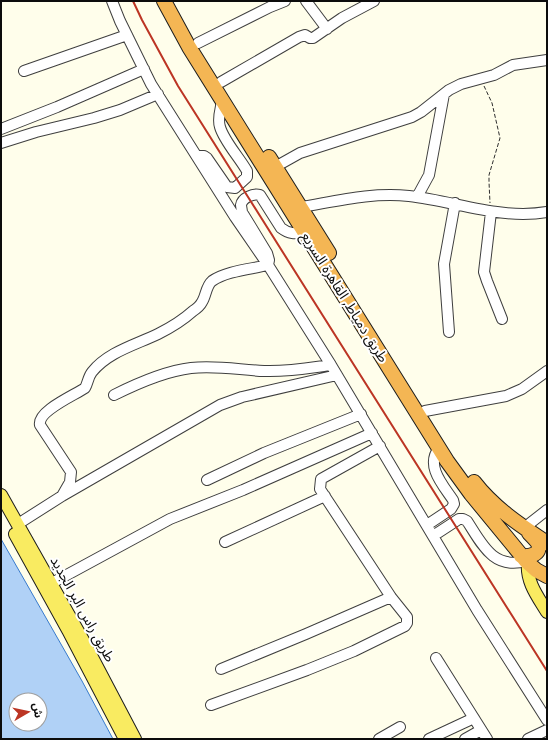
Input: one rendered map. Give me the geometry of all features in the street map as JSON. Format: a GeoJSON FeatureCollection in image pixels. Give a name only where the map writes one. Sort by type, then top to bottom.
{"type":"FeatureCollection","features":[{"type":"Feature","properties":{"kind":"highway","name":"طريق دمياط, القاهرة السريع"},"geometry":{"type":"LineString","coordinates":[[164,1],[189,47],[222,101],[439,448],[471,494],[525,560],[536,570],[547,576]]}},
{"type":"Feature","properties":{"kind":"highway","name":"طريق دمياط, القاهرة السريع"},"geometry":{"type":"LineString","coordinates":[[175,1],[221,82],[301,207],[454,456],[479,490],[497,508],[547,543]]}},
{"type":"Feature","properties":{"kind":"highway"},"geometry":{"type":"LineString","coordinates":[[524,528],[538,544],[538,548],[534,556],[525,560]]}},
{"type":"Feature","properties":{"kind":"main road","name":"طريق راس البر الجديد"},"geometry":{"type":"LineString","coordinates":[[1,495],[101,672],[134,739]]}},
{"type":"Feature","properties":{"kind":"main road","name":"طريق راس البر الجديد"},"geometry":{"type":"LineString","coordinates":[[1,511],[68,630],[125,739]]}},
{"type":"Feature","properties":{"kind":"main road"},"geometry":{"type":"LineString","coordinates":[[525,560],[530,582],[547,612]]}},
{"type":"Feature","properties":{"kind":"street"},"geometry":{"type":"LineString","coordinates":[[112,1],[127,35],[158,94],[235,217],[268,265],[331,365],[478,610],[547,720]]}},
{"type":"Feature","properties":{"kind":"street"},"geometry":{"type":"LineString","coordinates":[[198,43],[285,1]]}},
{"type":"Feature","properties":{"kind":"street"},"geometry":{"type":"LineString","coordinates":[[306,1],[327,29]]}},
{"type":"Feature","properties":{"kind":"street"},"geometry":{"type":"LineString","coordinates":[[221,82],[304,35],[313,38],[342,18],[374,1]]}},
{"type":"Feature","properties":{"kind":"street"},"geometry":{"type":"LineString","coordinates":[[24,71],[127,35]]}},
{"type":"Feature","properties":{"kind":"street"},"geometry":{"type":"LineString","coordinates":[[275,167],[300,153],[412,117],[444,94],[461,84],[499,73],[513,65],[547,60]]}},
{"type":"Feature","properties":{"kind":"street"},"geometry":{"type":"LineString","coordinates":[[1,129],[144,69]]}},
{"type":"Feature","properties":{"kind":"street"},"geometry":{"type":"LineString","coordinates":[[1,143],[36,132],[120,110],[158,94]]}},
{"type":"Feature","properties":{"kind":"street"},"geometry":{"type":"LineString","coordinates":[[417,197],[429,175],[444,94]]}},
{"type":"Feature","properties":{"kind":"street"},"geometry":{"type":"LineString","coordinates":[[197,156],[204,156],[207,158],[227,187],[235,188],[247,177],[245,167],[223,135],[220,127],[222,101]]}},
{"type":"Feature","properties":{"kind":"street"},"geometry":{"type":"LineString","coordinates":[[268,265],[269,256],[242,212],[241,206],[243,201],[253,194],[260,194],[281,228],[294,234],[304,232]]}},
{"type":"Feature","properties":{"kind":"street"},"geometry":{"type":"LineString","coordinates":[[301,207],[385,194],[455,203],[491,212],[517,214],[547,212]]}},
{"type":"Feature","properties":{"kind":"street"},"geometry":{"type":"LineString","coordinates":[[449,332],[444,264],[455,203]]}},
{"type":"Feature","properties":{"kind":"street"},"geometry":{"type":"LineString","coordinates":[[491,212],[484,272],[502,319]]}},
{"type":"Feature","properties":{"kind":"street"},"geometry":{"type":"LineString","coordinates":[[62,496],[70,482],[71,472],[40,425],[39,421],[42,416],[63,400],[85,388],[92,372],[108,358],[123,349],[163,331],[193,312],[202,302],[207,288],[212,281],[231,274],[268,265]]}},
{"type":"Feature","properties":{"kind":"street"},"geometry":{"type":"LineString","coordinates":[[114,395],[156,377],[190,368],[212,367],[281,371],[331,365]]}},
{"type":"Feature","properties":{"kind":"street"},"geometry":{"type":"LineString","coordinates":[[425,411],[506,396],[522,389],[547,371]]}},
{"type":"Feature","properties":{"kind":"street"},"geometry":{"type":"LineString","coordinates":[[18,524],[62,496],[220,405],[242,397],[337,375]]}},
{"type":"Feature","properties":{"kind":"street"},"geometry":{"type":"LineString","coordinates":[[207,480],[264,453],[360,414]]}},
{"type":"Feature","properties":{"kind":"street"},"geometry":{"type":"LineString","coordinates":[[52,583],[170,520],[372,434]]}},
{"type":"Feature","properties":{"kind":"street"},"geometry":{"type":"LineString","coordinates":[[211,705],[354,652],[407,624],[407,617],[390,597],[320,489],[321,479],[380,446]]}},
{"type":"Feature","properties":{"kind":"street"},"geometry":{"type":"LineString","coordinates":[[427,525],[451,509],[454,504],[434,469],[434,458],[439,448]]}},
{"type":"Feature","properties":{"kind":"street"},"geometry":{"type":"LineString","coordinates":[[225,542],[325,496]]}},
{"type":"Feature","properties":{"kind":"street"},"geometry":{"type":"LineString","coordinates":[[524,528],[547,510]]}},
{"type":"Feature","properties":{"kind":"street"},"geometry":{"type":"LineString","coordinates":[[433,536],[462,519],[467,521],[485,549],[493,556],[509,562],[520,562],[525,560]]}},
{"type":"Feature","properties":{"kind":"street"},"geometry":{"type":"LineString","coordinates":[[221,669],[390,597]]}},
{"type":"Feature","properties":{"kind":"street"},"geometry":{"type":"LineString","coordinates":[[436,658],[487,739]]}},
{"type":"Feature","properties":{"kind":"street"},"geometry":{"type":"LineString","coordinates":[[430,739],[474,718]]}},
{"type":"Feature","properties":{"kind":"street"},"geometry":{"type":"LineString","coordinates":[[379,739],[400,727]]}},
{"type":"Feature","properties":{"kind":"street"},"geometry":{"type":"LineString","coordinates":[[465,739],[481,730]]}},
{"type":"Feature","properties":{"kind":"street"},"geometry":{"type":"LineString","coordinates":[[528,739],[547,730]]}},
{"type":"Feature","properties":{"kind":"path"},"geometry":{"type":"LineString","coordinates":[[480,79],[492,103],[500,134],[500,142],[489,182],[491,212]]}},
{"type":"Feature","properties":{"kind":"water"},"geometry":{"type":"Polygon","coordinates":[[[1,539],[82,681],[113,739],[1,739],[1,539]]]}},
{"type":"Feature","properties":{"kind":"railway"},"geometry":{"type":"LineString","coordinates":[[133,1],[178,86],[547,671]]}}]}
